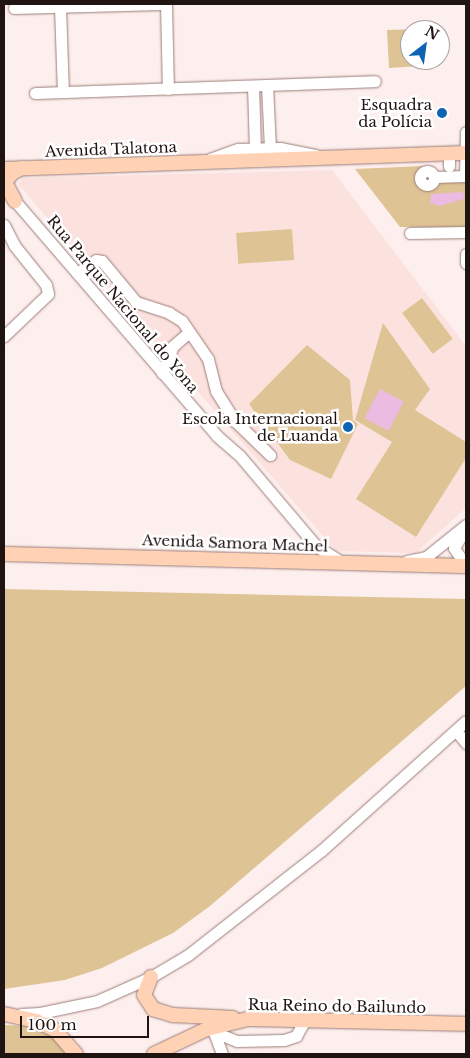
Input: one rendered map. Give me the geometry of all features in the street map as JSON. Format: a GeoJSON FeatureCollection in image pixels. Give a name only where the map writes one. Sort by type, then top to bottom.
{"type":"FeatureCollection","features":[{"type":"Feature","properties":{"kind":"main road","name":"Avenida Talatona"},"geometry":{"type":"LineString","coordinates":[[4,169],[333,158],[450,167],[465,153]]}},
{"type":"Feature","properties":{"kind":"main road"},"geometry":{"type":"LineString","coordinates":[[15,201],[5,182],[12,173],[22,168]]}},
{"type":"Feature","properties":{"kind":"main road"},"geometry":{"type":"LineString","coordinates":[[4,189],[15,201]]}},
{"type":"Feature","properties":{"kind":"main road","name":"Avenida Samora Machel"},"geometry":{"type":"LineString","coordinates":[[4,554],[293,560],[466,566]]}},
{"type":"Feature","properties":{"kind":"main road"},"geometry":{"type":"LineString","coordinates":[[151,977],[144,995],[153,1009],[173,1015],[248,1019]]}},
{"type":"Feature","properties":{"kind":"main road"},"geometry":{"type":"LineString","coordinates":[[10,1014],[55,1030],[76,1054]]}},
{"type":"Feature","properties":{"kind":"main road","name":"Rua Reino do Bailundo"},"geometry":{"type":"LineString","coordinates":[[154,1054],[210,1031],[248,1019],[466,1024]]}},
{"type":"Feature","properties":{"kind":"street"},"geometry":{"type":"LineString","coordinates":[[14,8],[161,4]]}},
{"type":"Feature","properties":{"kind":"street"},"geometry":{"type":"LineString","coordinates":[[166,4],[168,89]]}},
{"type":"Feature","properties":{"kind":"street"},"geometry":{"type":"LineString","coordinates":[[60,7],[63,92]]}},
{"type":"Feature","properties":{"kind":"street"},"geometry":{"type":"LineString","coordinates":[[35,93],[375,81]]}},
{"type":"Feature","properties":{"kind":"street"},"geometry":{"type":"LineString","coordinates":[[254,86],[255,148]]}},
{"type":"Feature","properties":{"kind":"street"},"geometry":{"type":"LineString","coordinates":[[268,86],[270,148]]}},
{"type":"Feature","properties":{"kind":"street"},"geometry":{"type":"LineString","coordinates":[[466,132],[466,176]]}},
{"type":"Feature","properties":{"kind":"street"},"geometry":{"type":"LineString","coordinates":[[201,162],[238,149],[255,148],[270,148],[333,158]]}},
{"type":"Feature","properties":{"kind":"street"},"geometry":{"type":"LineString","coordinates":[[434,177],[450,167],[466,176]]}},
{"type":"Feature","properties":{"kind":"street","name":"Rua Parque Nacional do Yona"},"geometry":{"type":"LineString","coordinates":[[15,201],[162,373],[308,537],[326,555],[346,563]]}},
{"type":"Feature","properties":{"kind":"street"},"geometry":{"type":"LineString","coordinates":[[4,225],[14,245],[46,285],[48,294],[4,336]]}},
{"type":"Feature","properties":{"kind":"street"},"geometry":{"type":"LineString","coordinates":[[410,233],[466,232]]}},
{"type":"Feature","properties":{"kind":"street"},"geometry":{"type":"LineString","coordinates":[[466,254],[466,263]]}},
{"type":"Feature","properties":{"kind":"street"},"geometry":{"type":"LineString","coordinates":[[77,273],[96,260],[102,261],[136,302],[175,316],[208,359],[216,391],[235,421],[270,455]]}},
{"type":"Feature","properties":{"kind":"street"},"geometry":{"type":"LineString","coordinates":[[162,373],[173,346],[187,334]]}},
{"type":"Feature","properties":{"kind":"street"},"geometry":{"type":"LineString","coordinates":[[396,564],[426,557],[466,526]]}},
{"type":"Feature","properties":{"kind":"street"},"geometry":{"type":"LineString","coordinates":[[466,526],[454,548],[466,566]]}},
{"type":"Feature","properties":{"kind":"street"},"geometry":{"type":"LineString","coordinates":[[293,560],[310,552],[308,537]]}},
{"type":"Feature","properties":{"kind":"street"},"geometry":{"type":"LineString","coordinates":[[10,1014],[40,1014],[97,1001],[151,977],[224,930],[322,850],[466,721]]}},
{"type":"Feature","properties":{"kind":"street"},"geometry":{"type":"LineString","coordinates":[[456,731],[466,743]]}},
{"type":"Feature","properties":{"kind":"street"},"geometry":{"type":"LineString","coordinates":[[210,1031],[237,1040],[284,1040],[296,1036],[305,1020]]}},
{"type":"Feature","properties":{"kind":"street"},"geometry":{"type":"LineString","coordinates":[[210,1031],[222,1054]]}},
{"type":"Feature","properties":{"kind":"shaded area"},"geometry":{"type":"Polygon","coordinates":[[[387,30],[400,30],[400,67],[389,68],[387,30]]]}},
{"type":"Feature","properties":{"kind":"shaded area"},"geometry":{"type":"Polygon","coordinates":[[[423,166],[414,176],[420,189],[437,187],[442,180],[466,179],[466,227],[400,227],[355,169],[423,166]]]}},
{"type":"Feature","properties":{"kind":"shaded area","name":"Escola Internacional de Luanda"},"geometry":{"type":"Polygon","coordinates":[[[332,170],[466,346],[466,508],[416,553],[336,551],[18,184],[22,178],[332,170]]]}},
{"type":"Feature","properties":{"kind":"shaded area"},"geometry":{"type":"Polygon","coordinates":[[[463,192],[464,199],[439,206],[430,203],[431,194],[463,192]]]}},
{"type":"Feature","properties":{"kind":"shaded area"},"geometry":{"type":"Polygon","coordinates":[[[292,229],[294,260],[238,264],[236,233],[292,229]]]}},
{"type":"Feature","properties":{"kind":"shaded area"},"geometry":{"type":"Polygon","coordinates":[[[422,298],[453,339],[433,354],[402,313],[422,298]]]}},
{"type":"Feature","properties":{"kind":"shaded area"},"geometry":{"type":"Polygon","coordinates":[[[383,323],[430,389],[415,410],[466,442],[466,458],[416,537],[356,499],[392,442],[355,420],[383,323]]]}},
{"type":"Feature","properties":{"kind":"shaded area"},"geometry":{"type":"Polygon","coordinates":[[[307,345],[350,380],[353,420],[358,424],[331,479],[290,460],[249,404],[307,345]]]}},
{"type":"Feature","properties":{"kind":"shaded area"},"geometry":{"type":"Polygon","coordinates":[[[380,389],[404,402],[388,431],[365,418],[380,389]]]}},
{"type":"Feature","properties":{"kind":"shaded area"},"geometry":{"type":"Polygon","coordinates":[[[4,589],[466,599],[466,686],[210,906],[173,933],[102,968],[65,980],[4,989],[4,589]]]}},
{"type":"Feature","properties":{"kind":"shaded area"},"geometry":{"type":"Polygon","coordinates":[[[4,1025],[31,1026],[48,1033],[68,1054],[4,1054],[4,1025]]]}},
{"type":"Feature","properties":{"kind":"place","name":"Esquadra da Polícia"},"geometry":{"type":"Point","coordinates":[442,113]}},
{"type":"Feature","properties":{"kind":"place","name":"Escola Internacional de Luanda"},"geometry":{"type":"Point","coordinates":[348,427]}}]}
